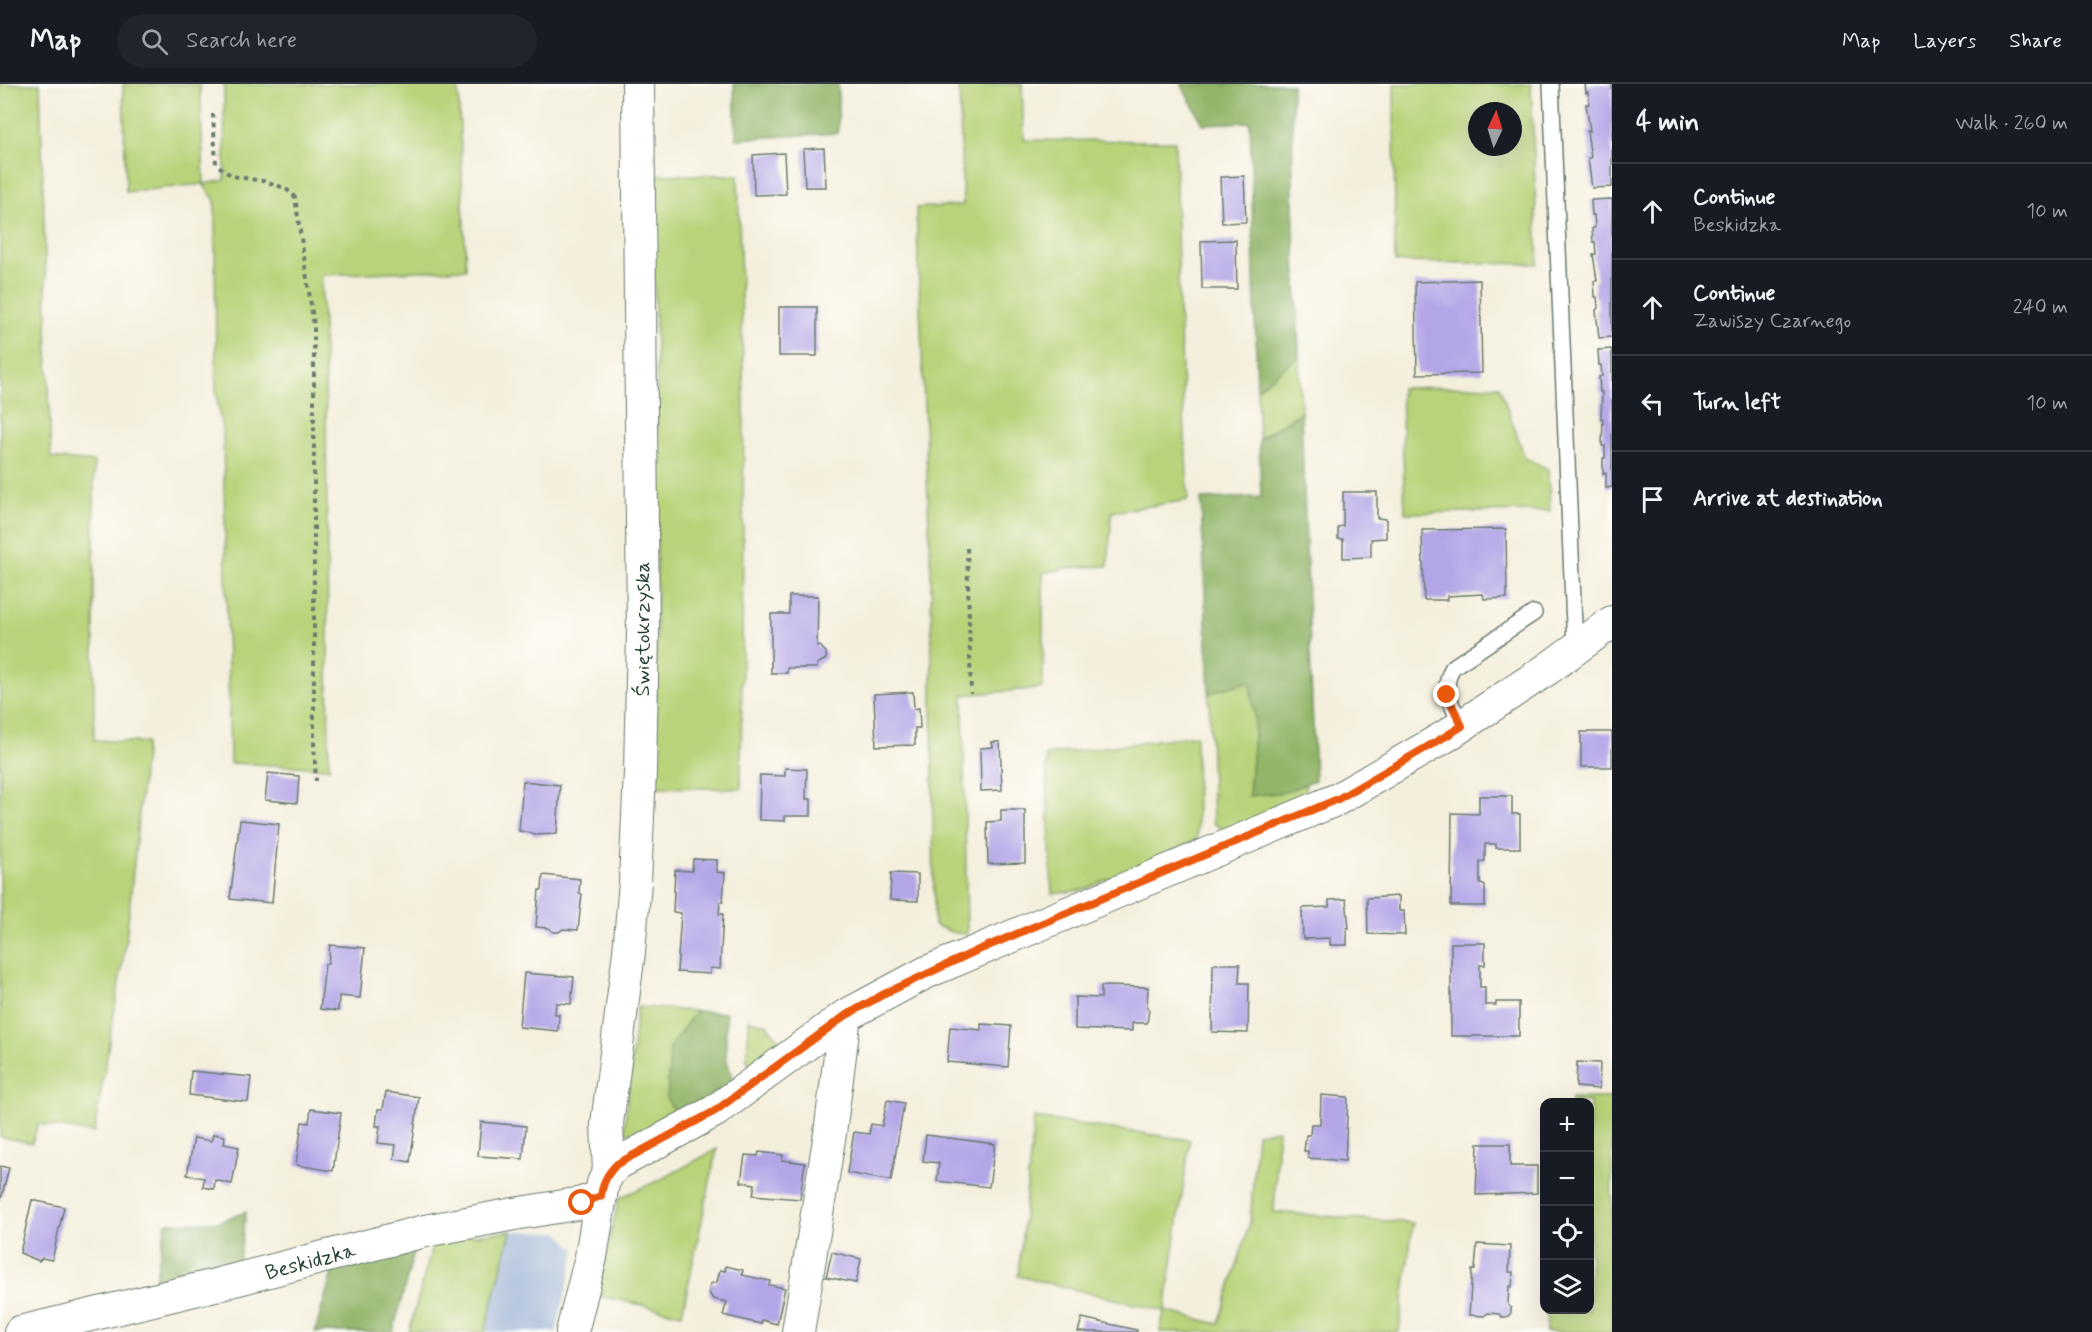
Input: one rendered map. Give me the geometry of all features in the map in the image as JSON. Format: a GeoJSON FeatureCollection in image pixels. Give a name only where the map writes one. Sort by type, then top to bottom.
{"type":"FeatureCollection","features":[{"type":"Feature","properties":{"kind":"street","name":"Świętokrzyska"},"geometry":{"type":"LineString","coordinates":[[572,1332],[591,1257],[604,1184],[607,1124],[636,882],[643,632],[638,84]]}},
{"type":"Feature","properties":{"kind":"street","name":"Beskidzka"},"geometry":{"type":"LineString","coordinates":[[20,1332],[425,1231],[582,1203],[604,1184],[629,1157],[715,1111],[845,1016],[925,973],[1338,799],[1462,726],[1612,622]]}},
{"type":"Feature","properties":{"kind":"street"},"geometry":{"type":"LineString","coordinates":[[798,1332],[830,1133],[845,1016]]}},
{"type":"Feature","properties":{"kind":"lane"},"geometry":{"type":"LineString","coordinates":[[1551,84],[1575,648]]}},
{"type":"Feature","properties":{"kind":"lane"},"geometry":{"type":"LineString","coordinates":[[1462,726],[1447,695],[1448,676],[1460,661],[1534,613]]}},
{"type":"Feature","properties":{"kind":"path"},"geometry":{"type":"LineString","coordinates":[[213,114],[216,164],[232,176],[263,181],[285,188],[295,197],[314,326],[316,781]]}},
{"type":"Feature","properties":{"kind":"path"},"geometry":{"type":"LineString","coordinates":[[967,548],[971,694]]}},
{"type":"Feature","properties":{"kind":"shaded area"},"geometry":{"type":"Polygon","coordinates":[[[511,1231],[558,1232],[576,1250],[556,1332],[485,1332],[511,1231]]]}},
{"type":"Feature","properties":{"kind":"green space"},"geometry":{"type":"Polygon","coordinates":[[[0,84],[40,84],[51,458],[94,462],[94,740],[146,743],[126,941],[94,1133],[38,1124],[32,1143],[0,1137],[0,84]]]}},
{"type":"Feature","properties":{"kind":"green space"},"geometry":{"type":"Polygon","coordinates":[[[123,84],[200,84],[204,184],[225,180],[224,84],[458,84],[466,269],[321,275],[326,412],[329,768],[230,763],[223,435],[216,393],[215,200],[203,184],[126,192],[123,84]]]}},
{"type":"Feature","properties":{"kind":"green space"},"geometry":{"type":"Polygon","coordinates":[[[734,84],[838,84],[838,133],[736,139],[734,84]]]}},
{"type":"Feature","properties":{"kind":"green space"},"geometry":{"type":"Polygon","coordinates":[[[959,84],[1022,84],[1024,140],[1175,141],[1179,309],[1188,500],[1112,512],[1108,566],[1067,568],[1043,573],[1043,688],[963,695],[967,934],[954,933],[934,925],[931,573],[916,208],[963,205],[959,84]]]}},
{"type":"Feature","properties":{"kind":"green space"},"geometry":{"type":"Polygon","coordinates":[[[1181,84],[1292,84],[1293,203],[1299,356],[1257,389],[1250,122],[1203,124],[1181,84]]]}},
{"type":"Feature","properties":{"kind":"green space"},"geometry":{"type":"Polygon","coordinates":[[[1394,84],[1531,84],[1538,264],[1395,262],[1394,84]]]}},
{"type":"Feature","properties":{"kind":"green space"},"geometry":{"type":"Polygon","coordinates":[[[652,175],[738,175],[744,403],[741,789],[656,787],[657,398],[652,175]]]}},
{"type":"Feature","properties":{"kind":"green space"},"geometry":{"type":"Polygon","coordinates":[[[1299,356],[1301,412],[1259,439],[1257,389],[1299,356]]]}},
{"type":"Feature","properties":{"kind":"green space"},"geometry":{"type":"Polygon","coordinates":[[[1499,386],[1525,458],[1548,469],[1550,511],[1405,513],[1401,388],[1499,386]]]}},
{"type":"Feature","properties":{"kind":"green space"},"geometry":{"type":"Polygon","coordinates":[[[1301,412],[1315,780],[1285,792],[1249,796],[1255,722],[1250,681],[1209,693],[1201,499],[1261,497],[1259,439],[1301,412]]]}},
{"type":"Feature","properties":{"kind":"green space"},"geometry":{"type":"Polygon","coordinates":[[[1250,681],[1255,722],[1249,796],[1285,792],[1306,784],[1303,800],[1226,831],[1213,823],[1209,693],[1250,681]]]}},
{"type":"Feature","properties":{"kind":"green space"},"geometry":{"type":"Polygon","coordinates":[[[1196,735],[1197,840],[1084,890],[1052,894],[1046,755],[1196,735]]]}},
{"type":"Feature","properties":{"kind":"green space"},"geometry":{"type":"Polygon","coordinates":[[[637,1007],[696,1011],[670,1047],[678,1117],[648,1134],[624,1132],[637,1007]]]}},
{"type":"Feature","properties":{"kind":"green space"},"geometry":{"type":"Polygon","coordinates":[[[696,1011],[726,1013],[726,1057],[733,1081],[678,1117],[667,1099],[670,1047],[696,1011]]]}},
{"type":"Feature","properties":{"kind":"green space"},"geometry":{"type":"Polygon","coordinates":[[[749,1020],[766,1024],[782,1043],[757,1070],[747,1061],[749,1020]]]}},
{"type":"Feature","properties":{"kind":"green space"},"geometry":{"type":"Polygon","coordinates":[[[1594,1098],[1612,1098],[1612,1332],[1546,1332],[1547,1314],[1594,1314],[1594,1098]]]}},
{"type":"Feature","properties":{"kind":"green space"},"geometry":{"type":"Polygon","coordinates":[[[1034,1118],[1190,1140],[1165,1311],[1219,1324],[1250,1222],[1257,1133],[1278,1130],[1274,1212],[1413,1223],[1399,1332],[1160,1332],[1164,1311],[1018,1276],[1034,1118]]]}},
{"type":"Feature","properties":{"kind":"green space"},"geometry":{"type":"Polygon","coordinates":[[[717,1149],[682,1314],[596,1295],[619,1198],[662,1179],[717,1149]]]}},
{"type":"Feature","properties":{"kind":"green space"},"geometry":{"type":"Polygon","coordinates":[[[246,1212],[238,1267],[153,1290],[166,1223],[218,1222],[246,1212]]]}},
{"type":"Feature","properties":{"kind":"green space"},"geometry":{"type":"Polygon","coordinates":[[[511,1231],[485,1332],[409,1332],[434,1239],[511,1231]]]}},
{"type":"Feature","properties":{"kind":"green space"},"geometry":{"type":"Polygon","coordinates":[[[415,1248],[393,1332],[315,1332],[334,1266],[415,1248]]]}},
{"type":"Feature","properties":{"kind":"building"},"geometry":{"type":"Polygon","coordinates":[[[1585,84],[1612,84],[1612,187],[1592,188],[1587,131],[1590,131],[1586,104],[1589,104],[1585,84]]]}},
{"type":"Feature","properties":{"kind":"building"},"geometry":{"type":"Polygon","coordinates":[[[824,148],[826,187],[805,187],[803,149],[824,148]]]}},
{"type":"Feature","properties":{"kind":"building"},"geometry":{"type":"Polygon","coordinates":[[[784,153],[786,194],[754,195],[753,155],[784,153]]]}},
{"type":"Feature","properties":{"kind":"building"},"geometry":{"type":"Polygon","coordinates":[[[1244,176],[1246,222],[1222,223],[1220,177],[1244,176]]]}},
{"type":"Feature","properties":{"kind":"building"},"geometry":{"type":"Polygon","coordinates":[[[1612,199],[1612,337],[1599,338],[1594,281],[1597,281],[1593,254],[1596,254],[1592,229],[1595,227],[1591,200],[1612,199]]]}},
{"type":"Feature","properties":{"kind":"building"},"geometry":{"type":"Polygon","coordinates":[[[1236,240],[1237,289],[1202,289],[1201,241],[1236,240]]]}},
{"type":"Feature","properties":{"kind":"building"},"geometry":{"type":"Polygon","coordinates":[[[1480,280],[1482,373],[1417,374],[1415,282],[1480,280]]]}},
{"type":"Feature","properties":{"kind":"building"},"geometry":{"type":"Polygon","coordinates":[[[779,307],[817,307],[817,356],[779,356],[779,307]]]}},
{"type":"Feature","properties":{"kind":"building"},"geometry":{"type":"Polygon","coordinates":[[[1612,349],[1612,487],[1606,488],[1606,473],[1603,474],[1605,446],[1602,446],[1602,392],[1600,392],[1599,377],[1602,376],[1598,350],[1612,349]]]}},
{"type":"Feature","properties":{"kind":"building"},"geometry":{"type":"Polygon","coordinates":[[[1343,492],[1377,492],[1377,518],[1386,519],[1386,538],[1371,539],[1371,557],[1343,558],[1343,539],[1338,539],[1338,527],[1343,526],[1343,492]]]}},
{"type":"Feature","properties":{"kind":"building"},"geometry":{"type":"Polygon","coordinates":[[[1506,529],[1507,598],[1484,599],[1483,594],[1447,596],[1447,600],[1424,600],[1422,530],[1506,529]]]}},
{"type":"Feature","properties":{"kind":"building"},"geometry":{"type":"Polygon","coordinates":[[[789,596],[818,596],[817,647],[820,646],[826,652],[826,659],[817,664],[817,668],[787,668],[787,673],[771,673],[771,614],[789,614],[789,596]]]}},
{"type":"Feature","properties":{"kind":"building"},"geometry":{"type":"Polygon","coordinates":[[[913,692],[914,709],[919,708],[920,728],[915,728],[915,745],[876,746],[874,694],[913,692]]]}},
{"type":"Feature","properties":{"kind":"building"},"geometry":{"type":"Polygon","coordinates":[[[1581,732],[1612,732],[1612,767],[1581,767],[1581,732]]]}},
{"type":"Feature","properties":{"kind":"building"},"geometry":{"type":"Polygon","coordinates":[[[992,742],[1000,742],[1002,790],[981,791],[980,748],[993,747],[992,742]]]}},
{"type":"Feature","properties":{"kind":"building"},"geometry":{"type":"Polygon","coordinates":[[[785,768],[807,769],[806,799],[811,799],[811,816],[785,816],[785,821],[759,820],[760,775],[785,776],[785,768]]]}},
{"type":"Feature","properties":{"kind":"building"},"geometry":{"type":"Polygon","coordinates":[[[268,773],[299,776],[297,803],[265,800],[268,773]]]}},
{"type":"Feature","properties":{"kind":"building"},"geometry":{"type":"Polygon","coordinates":[[[523,781],[560,785],[557,834],[534,835],[519,831],[523,781]]]}},
{"type":"Feature","properties":{"kind":"building"},"geometry":{"type":"Polygon","coordinates":[[[1479,796],[1512,796],[1512,814],[1520,814],[1520,848],[1496,848],[1496,844],[1485,844],[1485,861],[1480,861],[1480,884],[1485,885],[1485,906],[1451,906],[1452,813],[1479,814],[1479,796]]]}},
{"type":"Feature","properties":{"kind":"building"},"geometry":{"type":"Polygon","coordinates":[[[1001,810],[1025,810],[1025,863],[988,864],[987,822],[1001,821],[1001,810]]]}},
{"type":"Feature","properties":{"kind":"building"},"geometry":{"type":"Polygon","coordinates":[[[240,820],[279,824],[272,903],[230,899],[240,820]]]}},
{"type":"Feature","properties":{"kind":"building"},"geometry":{"type":"Polygon","coordinates":[[[693,859],[717,860],[717,872],[725,873],[723,902],[720,902],[719,914],[723,914],[720,969],[710,968],[710,974],[677,972],[681,913],[673,912],[675,870],[692,871],[693,859]]]}},
{"type":"Feature","properties":{"kind":"building"},"geometry":{"type":"Polygon","coordinates":[[[891,873],[918,874],[918,901],[890,900],[891,873]]]}},
{"type":"Feature","properties":{"kind":"building"},"geometry":{"type":"Polygon","coordinates":[[[543,875],[580,879],[579,893],[582,894],[578,930],[563,929],[553,932],[549,928],[536,927],[539,890],[542,890],[543,875]]]}},
{"type":"Feature","properties":{"kind":"building"},"geometry":{"type":"Polygon","coordinates":[[[1399,896],[1399,911],[1404,911],[1405,935],[1368,934],[1367,898],[1399,896]]]}},
{"type":"Feature","properties":{"kind":"building"},"geometry":{"type":"Polygon","coordinates":[[[1346,899],[1349,928],[1347,928],[1347,945],[1330,945],[1330,938],[1303,939],[1302,908],[1329,907],[1329,900],[1346,899]]]}},
{"type":"Feature","properties":{"kind":"building"},"geometry":{"type":"Polygon","coordinates":[[[1451,943],[1485,943],[1485,965],[1480,965],[1480,987],[1485,987],[1485,1005],[1496,1005],[1496,1002],[1519,1002],[1519,1036],[1451,1036],[1451,943]]]}},
{"type":"Feature","properties":{"kind":"building"},"geometry":{"type":"Polygon","coordinates":[[[330,945],[365,948],[360,998],[339,996],[338,1011],[320,1009],[325,964],[328,964],[330,945]]]}},
{"type":"Feature","properties":{"kind":"building"},"geometry":{"type":"Polygon","coordinates":[[[1213,964],[1240,964],[1239,983],[1249,983],[1248,1033],[1212,1032],[1213,964]]]}},
{"type":"Feature","properties":{"kind":"building"},"geometry":{"type":"Polygon","coordinates":[[[524,973],[574,977],[571,1004],[556,1003],[555,1014],[559,1014],[558,1031],[519,1027],[524,973]]]}},
{"type":"Feature","properties":{"kind":"building"},"geometry":{"type":"Polygon","coordinates":[[[1101,986],[1148,987],[1147,1023],[1132,1023],[1132,1031],[1075,1029],[1075,997],[1101,998],[1101,986]]]}},
{"type":"Feature","properties":{"kind":"building"},"geometry":{"type":"Polygon","coordinates":[[[981,1024],[1011,1026],[1008,1067],[947,1062],[950,1027],[981,1030],[981,1024]]]}},
{"type":"Feature","properties":{"kind":"building"},"geometry":{"type":"Polygon","coordinates":[[[1577,1062],[1600,1063],[1599,1089],[1576,1087],[1577,1062]]]}},
{"type":"Feature","properties":{"kind":"building"},"geometry":{"type":"Polygon","coordinates":[[[191,1071],[251,1077],[248,1102],[189,1095],[191,1071]]]}},
{"type":"Feature","properties":{"kind":"building"},"geometry":{"type":"Polygon","coordinates":[[[386,1092],[419,1097],[410,1162],[394,1159],[396,1145],[378,1143],[380,1126],[376,1126],[378,1109],[383,1109],[386,1092]]]}},
{"type":"Feature","properties":{"kind":"building"},"geometry":{"type":"Polygon","coordinates":[[[1321,1095],[1348,1097],[1345,1161],[1308,1158],[1308,1151],[1304,1151],[1306,1135],[1310,1135],[1311,1124],[1320,1124],[1321,1095]]]}},
{"type":"Feature","properties":{"kind":"building"},"geometry":{"type":"Polygon","coordinates":[[[887,1100],[904,1103],[891,1181],[847,1173],[854,1132],[869,1134],[871,1124],[882,1126],[887,1100]]]}},
{"type":"Feature","properties":{"kind":"building"},"geometry":{"type":"Polygon","coordinates":[[[311,1109],[341,1113],[333,1171],[296,1165],[302,1122],[309,1123],[311,1109]]]}},
{"type":"Feature","properties":{"kind":"building"},"geometry":{"type":"Polygon","coordinates":[[[481,1122],[526,1126],[523,1159],[478,1156],[481,1122]]]}},
{"type":"Feature","properties":{"kind":"building"},"geometry":{"type":"Polygon","coordinates":[[[213,1134],[225,1136],[224,1144],[239,1147],[232,1184],[215,1180],[214,1189],[203,1187],[204,1178],[187,1175],[194,1138],[211,1141],[213,1134]]]}},
{"type":"Feature","properties":{"kind":"building"},"geometry":{"type":"Polygon","coordinates":[[[926,1135],[995,1144],[989,1187],[937,1181],[939,1163],[923,1161],[926,1135]]]}},
{"type":"Feature","properties":{"kind":"building"},"geometry":{"type":"Polygon","coordinates":[[[1478,1144],[1510,1144],[1510,1166],[1537,1166],[1537,1193],[1476,1195],[1478,1144]]]}},
{"type":"Feature","properties":{"kind":"building"},"geometry":{"type":"Polygon","coordinates":[[[759,1152],[783,1155],[782,1160],[805,1163],[800,1199],[753,1195],[755,1184],[741,1182],[745,1155],[758,1156],[759,1152]]]}},
{"type":"Feature","properties":{"kind":"building"},"geometry":{"type":"Polygon","coordinates":[[[0,1166],[9,1168],[1,1199],[0,1198],[0,1166]]]}},
{"type":"Feature","properties":{"kind":"building"},"geometry":{"type":"Polygon","coordinates":[[[32,1200],[64,1207],[52,1260],[42,1258],[39,1261],[20,1253],[32,1200]]]}},
{"type":"Feature","properties":{"kind":"building"},"geometry":{"type":"Polygon","coordinates":[[[1477,1244],[1510,1246],[1509,1272],[1513,1272],[1512,1287],[1509,1286],[1508,1305],[1511,1313],[1507,1317],[1488,1313],[1484,1316],[1469,1315],[1472,1270],[1475,1270],[1477,1244]]]}},
{"type":"Feature","properties":{"kind":"building"},"geometry":{"type":"Polygon","coordinates":[[[832,1252],[861,1259],[856,1283],[826,1277],[832,1252]]]}},
{"type":"Feature","properties":{"kind":"building"},"geometry":{"type":"Polygon","coordinates":[[[726,1266],[743,1270],[742,1275],[770,1281],[769,1285],[785,1288],[777,1324],[762,1320],[761,1324],[723,1315],[727,1302],[713,1299],[709,1293],[710,1284],[717,1282],[720,1270],[725,1271],[726,1266]]]}},
{"type":"Feature","properties":{"kind":"building"},"geometry":{"type":"Polygon","coordinates":[[[1082,1318],[1137,1330],[1137,1332],[1078,1332],[1082,1318]]]}},
{"type":"Feature","properties":{"kind":"route"},"geometry":{"type":"LineString","coordinates":[[582,1203],[601,1196],[603,1183],[617,1164],[715,1111],[845,1016],[884,994],[976,951],[1338,799],[1446,736],[1462,726],[1447,695]]}}]}
